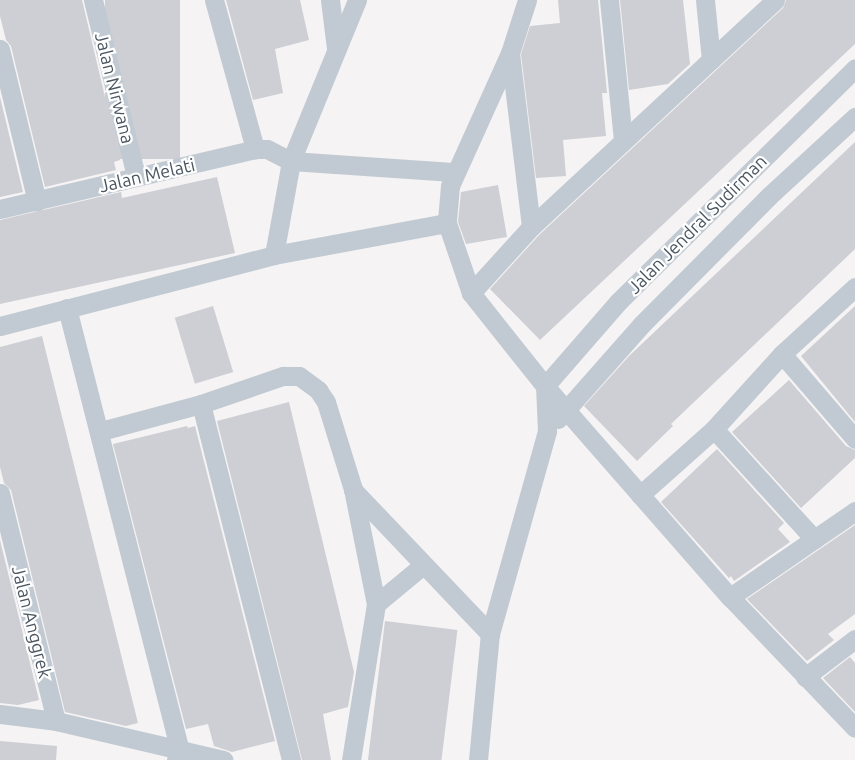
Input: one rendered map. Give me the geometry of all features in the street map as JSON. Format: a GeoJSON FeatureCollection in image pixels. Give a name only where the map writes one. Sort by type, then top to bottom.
{"type":"FeatureCollection","features":[{"type":"Feature","properties":{"kind":"street","name":"Jalan Nirwana"},"geometry":{"type":"LineString","coordinates":[[93,0],[136,177]]}},
{"type":"Feature","properties":{"kind":"street"},"geometry":{"type":"LineString","coordinates":[[214,0],[255,149]]}},
{"type":"Feature","properties":{"kind":"street"},"geometry":{"type":"LineString","coordinates":[[330,0],[336,50]]}},
{"type":"Feature","properties":{"kind":"street"},"geometry":{"type":"LineString","coordinates":[[274,255],[291,161],[357,0]]}},
{"type":"Feature","properties":{"kind":"street"},"geometry":{"type":"LineString","coordinates":[[527,0],[510,53],[453,172],[448,198],[447,223],[471,293],[545,386],[640,496],[730,597],[855,728]]}},
{"type":"Feature","properties":{"kind":"street"},"geometry":{"type":"LineString","coordinates":[[609,0],[623,140]]}},
{"type":"Feature","properties":{"kind":"street"},"geometry":{"type":"LineString","coordinates":[[705,0],[711,60]]}},
{"type":"Feature","properties":{"kind":"street"},"geometry":{"type":"LineString","coordinates":[[471,293],[531,227],[776,0]]}},
{"type":"Feature","properties":{"kind":"street"},"geometry":{"type":"LineString","coordinates":[[0,49],[37,202]]}},
{"type":"Feature","properties":{"kind":"street"},"geometry":{"type":"LineString","coordinates":[[510,53],[531,227]]}},
{"type":"Feature","properties":{"kind":"street","name":"Jalan Jendral Sudirman"},"geometry":{"type":"LineString","coordinates":[[545,386],[618,302],[855,68]]}},
{"type":"Feature","properties":{"kind":"street","name":"Jalan Jendral Sudirman"},"geometry":{"type":"LineString","coordinates":[[547,431],[642,324],[769,196],[855,117]]}},
{"type":"Feature","properties":{"kind":"street","name":"Jalan Melati"},"geometry":{"type":"LineString","coordinates":[[0,209],[37,202],[255,149],[267,149],[291,161]]}},
{"type":"Feature","properties":{"kind":"street"},"geometry":{"type":"LineString","coordinates":[[291,161],[453,172]]}},
{"type":"Feature","properties":{"kind":"street"},"geometry":{"type":"LineString","coordinates":[[0,326],[274,255],[447,223]]}},
{"type":"Feature","properties":{"kind":"street"},"geometry":{"type":"LineString","coordinates":[[640,496],[714,429],[782,354],[855,287]]}},
{"type":"Feature","properties":{"kind":"street"},"geometry":{"type":"LineString","coordinates":[[67,308],[101,430],[177,754]]}},
{"type":"Feature","properties":{"kind":"street"},"geometry":{"type":"LineString","coordinates":[[782,354],[855,439]]}},
{"type":"Feature","properties":{"kind":"street"},"geometry":{"type":"LineString","coordinates":[[101,430],[201,404],[283,376],[299,376],[310,382],[326,402],[353,489],[376,604],[351,760]]}},
{"type":"Feature","properties":{"kind":"street"},"geometry":{"type":"LineString","coordinates":[[478,760],[490,634],[547,431],[545,386]]}},
{"type":"Feature","properties":{"kind":"street"},"geometry":{"type":"LineString","coordinates":[[201,404],[291,760]]}},
{"type":"Feature","properties":{"kind":"street"},"geometry":{"type":"LineString","coordinates":[[714,429],[814,539]]}},
{"type":"Feature","properties":{"kind":"street"},"geometry":{"type":"LineString","coordinates":[[353,489],[422,566],[490,634]]}},
{"type":"Feature","properties":{"kind":"street","name":"Jalan Anggrek"},"geometry":{"type":"LineString","coordinates":[[0,493],[56,721]]}},
{"type":"Feature","properties":{"kind":"street"},"geometry":{"type":"LineString","coordinates":[[730,597],[855,511]]}},
{"type":"Feature","properties":{"kind":"street"},"geometry":{"type":"LineString","coordinates":[[376,604],[422,566]]}},
{"type":"Feature","properties":{"kind":"street"},"geometry":{"type":"LineString","coordinates":[[805,677],[855,639]]}},
{"type":"Feature","properties":{"kind":"street"},"geometry":{"type":"LineString","coordinates":[[0,714],[56,721],[177,754],[224,760]]}},
{"type":"Feature","properties":{"kind":"building"},"geometry":{"type":"Polygon","coordinates":[[[0,0],[82,0],[120,160],[114,162],[116,170],[45,187],[11,46],[6,40],[0,16],[0,0]]]}},
{"type":"Feature","properties":{"kind":"building"},"geometry":{"type":"Polygon","coordinates":[[[105,0],[180,0],[180,159],[105,159],[105,0]]]}},
{"type":"Feature","properties":{"kind":"building"},"geometry":{"type":"Polygon","coordinates":[[[226,0],[300,0],[309,40],[275,49],[283,93],[253,100],[226,0]]]}},
{"type":"Feature","properties":{"kind":"building"},"geometry":{"type":"Polygon","coordinates":[[[558,0],[598,0],[607,93],[602,93],[606,136],[563,140],[566,176],[536,178],[521,54],[530,26],[560,23],[558,0]]]}},
{"type":"Feature","properties":{"kind":"building"},"geometry":{"type":"Polygon","coordinates":[[[620,0],[683,0],[690,64],[668,84],[629,90],[620,0]]]}},
{"type":"Feature","properties":{"kind":"building"},"geometry":{"type":"Polygon","coordinates":[[[786,0],[855,0],[855,44],[540,340],[490,289],[539,235],[783,8],[786,0]]]}},
{"type":"Feature","properties":{"kind":"building"},"geometry":{"type":"Polygon","coordinates":[[[0,97],[23,192],[0,197],[0,97]]]}},
{"type":"Feature","properties":{"kind":"building"},"geometry":{"type":"Polygon","coordinates":[[[855,142],[855,249],[671,424],[673,426],[637,461],[584,406],[629,356],[855,142]]]}},
{"type":"Feature","properties":{"kind":"building"},"geometry":{"type":"Polygon","coordinates":[[[217,177],[235,253],[0,304],[0,220],[121,192],[122,198],[217,177]]]}},
{"type":"Feature","properties":{"kind":"building"},"geometry":{"type":"Polygon","coordinates":[[[498,185],[507,237],[466,244],[458,222],[461,192],[498,185]]]}},
{"type":"Feature","properties":{"kind":"building"},"geometry":{"type":"Polygon","coordinates":[[[213,306],[233,372],[195,384],[175,318],[213,306]]]}},
{"type":"Feature","properties":{"kind":"building"},"geometry":{"type":"Polygon","coordinates":[[[855,306],[855,422],[801,356],[855,306]]]}},
{"type":"Feature","properties":{"kind":"building"},"geometry":{"type":"Polygon","coordinates":[[[42,336],[138,723],[126,726],[65,712],[11,490],[4,483],[0,467],[0,347],[42,336]]]}},
{"type":"Feature","properties":{"kind":"building"},"geometry":{"type":"Polygon","coordinates":[[[789,380],[846,446],[855,450],[855,458],[801,508],[732,432],[789,380]]]}},
{"type":"Feature","properties":{"kind":"building"},"geometry":{"type":"Polygon","coordinates":[[[289,402],[354,672],[348,707],[323,714],[331,760],[302,760],[217,421],[289,402]]]}},
{"type":"Feature","properties":{"kind":"building"},"geometry":{"type":"Polygon","coordinates":[[[187,426],[188,428],[195,426],[275,741],[232,752],[214,746],[208,724],[186,729],[113,444],[187,426]]]}},
{"type":"Feature","properties":{"kind":"building"},"geometry":{"type":"Polygon","coordinates":[[[717,449],[784,523],[778,529],[790,542],[734,581],[731,576],[729,578],[661,502],[717,449]]]}},
{"type":"Feature","properties":{"kind":"building"},"geometry":{"type":"Polygon","coordinates":[[[855,525],[855,614],[828,634],[834,640],[807,661],[747,599],[855,525]]]}},
{"type":"Feature","properties":{"kind":"building"},"geometry":{"type":"Polygon","coordinates":[[[0,540],[39,700],[18,705],[0,703],[0,540]]]}},
{"type":"Feature","properties":{"kind":"building"},"geometry":{"type":"Polygon","coordinates":[[[385,621],[457,630],[441,760],[368,760],[385,621]]]}},
{"type":"Feature","properties":{"kind":"building"},"geometry":{"type":"Polygon","coordinates":[[[850,657],[855,663],[855,712],[823,678],[850,657]]]}},
{"type":"Feature","properties":{"kind":"building"},"geometry":{"type":"Polygon","coordinates":[[[0,741],[57,746],[56,760],[0,760],[0,741]]]}}]}
